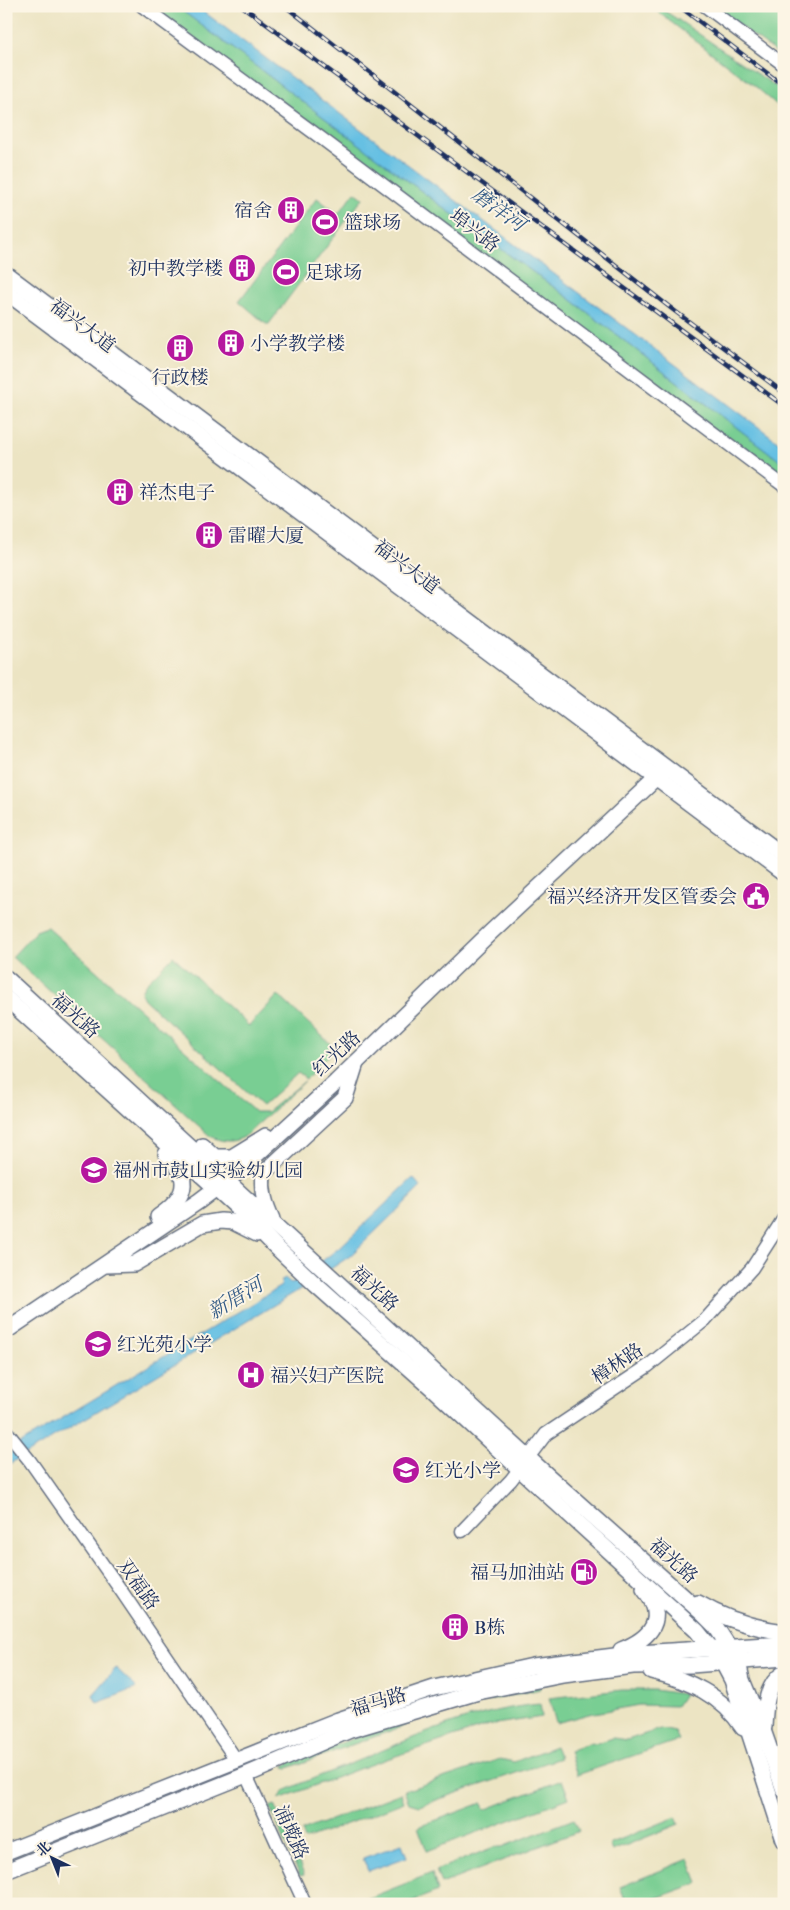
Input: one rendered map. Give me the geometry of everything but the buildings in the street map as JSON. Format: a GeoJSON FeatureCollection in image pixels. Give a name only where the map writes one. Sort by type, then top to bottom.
{"type":"FeatureCollection","features":[{"type":"Feature","properties":{"kind":"main road","name":"福兴大道"},"geometry":{"type":"LineString","coordinates":[[11,290],[661,774],[784,874]]}},
{"type":"Feature","properties":{"kind":"main road","name":"福兴大道"},"geometry":{"type":"LineString","coordinates":[[661,774],[784,856]]}},
{"type":"Feature","properties":{"kind":"main road","name":"红光路"},"geometry":{"type":"LineString","coordinates":[[6,1332],[222,1185],[336,1082],[491,932],[661,774]]}},
{"type":"Feature","properties":{"kind":"main road","name":"福光路"},"geometry":{"type":"LineString","coordinates":[[6,978],[168,1126],[222,1185],[240,1210],[274,1246],[316,1285],[433,1389],[678,1591],[716,1627],[729,1647],[730,1662]]}},
{"type":"Feature","properties":{"kind":"main road","name":"福光路"},"geometry":{"type":"LineString","coordinates":[[6,998],[125,1106],[222,1185],[275,1225],[332,1276],[628,1568],[697,1631],[712,1648],[730,1662]]}},
{"type":"Feature","properties":{"kind":"main road"},"geometry":{"type":"LineString","coordinates":[[275,1225],[265,1201],[262,1182],[263,1174],[345,1098],[357,1062]]}},
{"type":"Feature","properties":{"kind":"main road"},"geometry":{"type":"LineString","coordinates":[[168,1126],[196,1140],[215,1157],[232,1157],[264,1138],[308,1097],[336,1082]]}},
{"type":"Feature","properties":{"kind":"main road"},"geometry":{"type":"LineString","coordinates":[[105,1265],[132,1236],[174,1206],[182,1192],[182,1177],[178,1165],[148,1137],[125,1106]]}},
{"type":"Feature","properties":{"kind":"main road"},"geometry":{"type":"LineString","coordinates":[[105,1265],[134,1264],[202,1224],[221,1221],[243,1226],[274,1246]]}},
{"type":"Feature","properties":{"kind":"main road"},"geometry":{"type":"LineString","coordinates":[[604,1657],[641,1641],[654,1624],[655,1609],[652,1601],[628,1568]]}},
{"type":"Feature","properties":{"kind":"main road"},"geometry":{"type":"LineString","coordinates":[[678,1591],[702,1606],[725,1616],[759,1627],[784,1632]]}},
{"type":"Feature","properties":{"kind":"main road","name":"福马路"},"geometry":{"type":"LineString","coordinates":[[6,1852],[338,1720],[434,1688],[533,1666],[639,1652],[784,1644]]}},
{"type":"Feature","properties":{"kind":"main road","name":"福马路"},"geometry":{"type":"LineString","coordinates":[[6,1871],[246,1776],[350,1730],[478,1692],[563,1675],[633,1666],[784,1658]]}},
{"type":"Feature","properties":{"kind":"main road"},"geometry":{"type":"LineString","coordinates":[[730,1662],[758,1738],[784,1840]]}},
{"type":"Feature","properties":{"kind":"main road"},"geometry":{"type":"LineString","coordinates":[[633,1666],[679,1678],[712,1694],[758,1738],[784,1790]]}},
{"type":"Feature","properties":{"kind":"main road"},"geometry":{"type":"LineString","coordinates":[[758,1738],[765,1705],[775,1679],[784,1673]]}},
{"type":"Feature","properties":{"kind":"street","name":"埠兴路"},"geometry":{"type":"LineString","coordinates":[[142,6],[784,486]]}},
{"type":"Feature","properties":{"kind":"street"},"geometry":{"type":"LineString","coordinates":[[705,6],[784,65]]}},
{"type":"Feature","properties":{"kind":"street","name":"樟林路"},"geometry":{"type":"LineString","coordinates":[[462,1531],[511,1480],[546,1434],[648,1366],[705,1320],[752,1268],[784,1218]]}},
{"type":"Feature","properties":{"kind":"street","name":"双福路"},"geometry":{"type":"LineString","coordinates":[[6,1431],[30,1461],[237,1761]]}},
{"type":"Feature","properties":{"kind":"street","name":"浦墘路"},"geometry":{"type":"LineString","coordinates":[[246,1776],[305,1904]]}},
{"type":"Feature","properties":{"kind":"green space"},"geometry":{"type":"Polygon","coordinates":[[[148,6],[176,6],[444,208],[569,298],[784,464],[784,483],[148,6]]]}},
{"type":"Feature","properties":{"kind":"green space"},"geometry":{"type":"Polygon","coordinates":[[[650,6],[657,6],[784,92],[784,111],[756,87],[650,6]]]}},
{"type":"Feature","properties":{"kind":"green space"},"geometry":{"type":"Polygon","coordinates":[[[712,6],[784,6],[784,58],[712,6]]]}},
{"type":"Feature","properties":{"kind":"green space"},"geometry":{"type":"Polygon","coordinates":[[[355,192],[363,198],[269,324],[266,324],[239,301],[317,198],[338,214],[355,192]]]}},
{"type":"Feature","properties":{"kind":"green space"},"geometry":{"type":"Polygon","coordinates":[[[47,927],[255,1112],[267,1112],[305,1081],[244,1137],[227,1141],[218,1140],[210,1136],[12,957],[36,931],[47,927]]]}},
{"type":"Feature","properties":{"kind":"green space"},"geometry":{"type":"Polygon","coordinates":[[[173,956],[249,1026],[278,995],[335,1048],[306,1079],[298,1073],[262,1106],[144,999],[141,993],[144,985],[173,956]]]}},
{"type":"Feature","properties":{"kind":"green space"},"geometry":{"type":"Polygon","coordinates":[[[541,1687],[540,1689],[428,1715],[428,1713],[541,1687]]]}},
{"type":"Feature","properties":{"kind":"green space"},"geometry":{"type":"Polygon","coordinates":[[[622,1690],[654,1690],[684,1694],[676,1706],[639,1705],[589,1714],[556,1723],[549,1698],[622,1690]]]}},
{"type":"Feature","properties":{"kind":"green space"},"geometry":{"type":"Polygon","coordinates":[[[540,1704],[542,1717],[489,1725],[372,1764],[279,1799],[284,1791],[295,1786],[431,1731],[496,1711],[540,1704]]]}},
{"type":"Feature","properties":{"kind":"green space"},"geometry":{"type":"Polygon","coordinates":[[[410,1721],[401,1727],[288,1768],[284,1767],[293,1761],[392,1724],[410,1721]]]}},
{"type":"Feature","properties":{"kind":"green space"},"geometry":{"type":"Polygon","coordinates":[[[660,1729],[675,1732],[679,1740],[577,1775],[569,1751],[591,1742],[597,1743],[613,1738],[627,1740],[660,1729]]]}},
{"type":"Feature","properties":{"kind":"green space"},"geometry":{"type":"Polygon","coordinates":[[[555,1746],[560,1758],[419,1806],[409,1803],[404,1791],[500,1759],[514,1762],[555,1746]]]}},
{"type":"Feature","properties":{"kind":"green space"},"geometry":{"type":"Polygon","coordinates":[[[562,1780],[569,1798],[427,1851],[418,1827],[482,1803],[484,1810],[562,1780]]]}},
{"type":"Feature","properties":{"kind":"green space"},"geometry":{"type":"Polygon","coordinates":[[[401,1793],[404,1802],[305,1840],[302,1831],[401,1793]]]}},
{"type":"Feature","properties":{"kind":"green space"},"geometry":{"type":"Polygon","coordinates":[[[275,1805],[304,1875],[300,1876],[270,1807],[275,1805]]]}},
{"type":"Feature","properties":{"kind":"green space"},"geometry":{"type":"Polygon","coordinates":[[[676,1817],[679,1824],[612,1851],[609,1844],[676,1817]]]}},
{"type":"Feature","properties":{"kind":"green space"},"geometry":{"type":"Polygon","coordinates":[[[574,1819],[579,1831],[441,1884],[436,1870],[574,1819]]]}},
{"type":"Feature","properties":{"kind":"green space"},"geometry":{"type":"Polygon","coordinates":[[[689,1859],[698,1883],[640,1904],[627,1904],[620,1887],[689,1859]]]}},
{"type":"Feature","properties":{"kind":"green space"},"geometry":{"type":"Polygon","coordinates":[[[432,1873],[438,1891],[405,1904],[354,1904],[432,1873]]]}},
{"type":"Feature","properties":{"kind":"water"},"geometry":{"type":"Polygon","coordinates":[[[176,6],[196,6],[784,446],[784,464],[569,298],[444,208],[176,6]]]}},
{"type":"Feature","properties":{"kind":"water"},"geometry":{"type":"Polygon","coordinates":[[[413,1178],[421,1187],[350,1256],[299,1290],[6,1466],[6,1452],[281,1286],[282,1280],[285,1278],[292,1284],[339,1248],[413,1178]]]}},
{"type":"Feature","properties":{"kind":"water"},"geometry":{"type":"Polygon","coordinates":[[[116,1668],[137,1688],[97,1703],[93,1695],[116,1668]]]}},
{"type":"Feature","properties":{"kind":"water"},"geometry":{"type":"Polygon","coordinates":[[[402,1844],[407,1857],[368,1871],[363,1858],[402,1844]]]}},
{"type":"Feature","properties":{"kind":"railway"},"geometry":{"type":"LineString","coordinates":[[242,6],[784,406]]}},
{"type":"Feature","properties":{"kind":"railway"},"geometry":{"type":"LineString","coordinates":[[285,6],[672,309],[784,393]]}},
{"type":"Feature","properties":{"kind":"railway"},"geometry":{"type":"LineString","coordinates":[[679,6],[784,86]]}},
{"type":"Feature","properties":{"kind":"place","name":"宿舍"},"geometry":{"type":"Point","coordinates":[291,210]}},
{"type":"Feature","properties":{"kind":"place","name":"篮球场"},"geometry":{"type":"Point","coordinates":[325,222]}},
{"type":"Feature","properties":{"kind":"place","name":"初中教学楼"},"geometry":{"type":"Point","coordinates":[242,268]}},
{"type":"Feature","properties":{"kind":"place","name":"足球场"},"geometry":{"type":"Point","coordinates":[286,272]}},
{"type":"Feature","properties":{"kind":"place","name":"小学教学楼"},"geometry":{"type":"Point","coordinates":[231,343]}},
{"type":"Feature","properties":{"kind":"place","name":"行政楼"},"geometry":{"type":"Point","coordinates":[180,348]}},
{"type":"Feature","properties":{"kind":"place","name":"祥杰电子"},"geometry":{"type":"Point","coordinates":[120,492]}},
{"type":"Feature","properties":{"kind":"place","name":"雷曜大厦"},"geometry":{"type":"Point","coordinates":[209,535]}},
{"type":"Feature","properties":{"kind":"place","name":"福兴经济开发区管委会"},"geometry":{"type":"Point","coordinates":[756,896]}},
{"type":"Feature","properties":{"kind":"place","name":"福州市鼓山实验幼儿园"},"geometry":{"type":"Point","coordinates":[94,1170]}},
{"type":"Feature","properties":{"kind":"place","name":"红光苑小学"},"geometry":{"type":"Point","coordinates":[98,1344]}},
{"type":"Feature","properties":{"kind":"place","name":"福兴妇产医院"},"geometry":{"type":"Point","coordinates":[251,1375]}},
{"type":"Feature","properties":{"kind":"place","name":"红光小学"},"geometry":{"type":"Point","coordinates":[406,1470]}},
{"type":"Feature","properties":{"kind":"place","name":"福马加油站"},"geometry":{"type":"Point","coordinates":[584,1572]}},
{"type":"Feature","properties":{"kind":"place","name":"B栋"},"geometry":{"type":"Point","coordinates":[455,1627]}},
{"type":"Feature","properties":{"kind":"water label","name":"磨洋河"},"geometry":{"type":"Point","coordinates":[499,209]}},
{"type":"Feature","properties":{"kind":"water label","name":"新厝河"},"geometry":{"type":"Point","coordinates":[235,1298]}}]}
